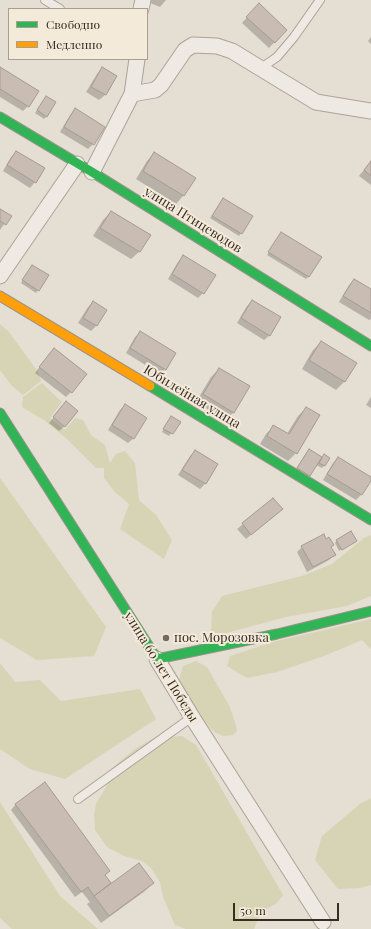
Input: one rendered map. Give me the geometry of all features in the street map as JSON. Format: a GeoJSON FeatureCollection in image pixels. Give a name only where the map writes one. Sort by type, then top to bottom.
{"type":"FeatureCollection","features":[{"type":"Feature","properties":{"kind":"street"},"geometry":{"type":"LineString","coordinates":[[132,94],[155,90],[185,50],[193,45],[217,46],[232,51],[316,102],[371,111]]}},
{"type":"Feature","properties":{"kind":"street"},"geometry":{"type":"LineString","coordinates":[[92,172],[132,94],[135,61]]}},
{"type":"Feature","properties":{"kind":"street","name":"улица Птицеводов"},"geometry":{"type":"LineString","coordinates":[[0,117],[92,172],[371,346]]}},
{"type":"Feature","properties":{"kind":"street"},"geometry":{"type":"LineString","coordinates":[[0,276],[77,164]]}},
{"type":"Feature","properties":{"kind":"street","name":"Юбилейная улица"},"geometry":{"type":"LineString","coordinates":[[0,296],[371,520]]}},
{"type":"Feature","properties":{"kind":"street","name":"улица 60 лет Победы"},"geometry":{"type":"LineString","coordinates":[[2,420],[157,659],[192,717],[325,925]]}},
{"type":"Feature","properties":{"kind":"street"},"geometry":{"type":"LineString","coordinates":[[157,659],[277,634],[371,611]]}},
{"type":"Feature","properties":{"kind":"lane"},"geometry":{"type":"LineString","coordinates":[[45,0],[58,8]]}},
{"type":"Feature","properties":{"kind":"lane"},"geometry":{"type":"LineString","coordinates":[[261,68],[277,57],[294,37],[320,0]]}},
{"type":"Feature","properties":{"kind":"lane"},"geometry":{"type":"LineString","coordinates":[[78,799],[192,717]]}},
{"type":"Feature","properties":{"kind":"shaded area"},"geometry":{"type":"Polygon","coordinates":[[[0,324],[9,332],[38,372],[41,381],[23,395],[12,386],[0,370],[0,324]]]}},
{"type":"Feature","properties":{"kind":"shaded area"},"geometry":{"type":"Polygon","coordinates":[[[42,383],[62,402],[50,418],[65,430],[75,418],[83,420],[91,435],[105,445],[110,463],[116,454],[125,451],[135,463],[139,500],[156,515],[172,540],[164,559],[120,529],[129,504],[114,491],[104,478],[104,468],[96,468],[67,439],[44,420],[22,407],[23,397],[42,383]]]}},
{"type":"Feature","properties":{"kind":"shaded area"},"geometry":{"type":"Polygon","coordinates":[[[0,478],[106,627],[94,656],[37,660],[0,638],[0,478]]]}},
{"type":"Feature","properties":{"kind":"shaded area"},"geometry":{"type":"Polygon","coordinates":[[[371,535],[371,596],[347,606],[286,617],[219,635],[211,632],[212,612],[222,596],[302,576],[332,564],[364,538],[371,535]]]}},
{"type":"Feature","properties":{"kind":"shaded area"},"geometry":{"type":"Polygon","coordinates":[[[371,619],[371,649],[362,640],[324,656],[277,672],[247,678],[227,666],[230,656],[273,642],[371,619]]]}},
{"type":"Feature","properties":{"kind":"shaded area"},"geometry":{"type":"Polygon","coordinates":[[[196,661],[207,667],[230,707],[237,731],[233,735],[224,736],[216,733],[209,727],[185,697],[179,680],[183,666],[196,661]]]}},
{"type":"Feature","properties":{"kind":"shaded area"},"geometry":{"type":"Polygon","coordinates":[[[0,663],[15,682],[40,680],[61,701],[140,689],[156,719],[65,779],[30,769],[0,749],[0,663]]]}},
{"type":"Feature","properties":{"kind":"shaded area"},"geometry":{"type":"Polygon","coordinates":[[[182,736],[196,745],[283,895],[276,904],[261,911],[254,929],[186,929],[175,925],[163,897],[160,882],[151,868],[142,861],[124,856],[107,847],[95,830],[94,814],[96,804],[107,785],[112,768],[135,749],[154,738],[182,736]]]}},
{"type":"Feature","properties":{"kind":"shaded area"},"geometry":{"type":"Polygon","coordinates":[[[371,798],[371,885],[360,888],[338,889],[315,860],[322,836],[361,803],[371,798]]]}},
{"type":"Feature","properties":{"kind":"shaded area"},"geometry":{"type":"Polygon","coordinates":[[[0,802],[60,896],[98,929],[12,929],[0,918],[0,802]]]}},
{"type":"Feature","properties":{"kind":"building"},"geometry":{"type":"Polygon","coordinates":[[[259,3],[287,30],[275,43],[246,17],[259,3]]]}},
{"type":"Feature","properties":{"kind":"building"},"geometry":{"type":"Polygon","coordinates":[[[0,67],[39,91],[29,107],[0,89],[0,67]]]}},
{"type":"Feature","properties":{"kind":"building"},"geometry":{"type":"Polygon","coordinates":[[[102,67],[117,76],[106,95],[91,87],[102,67]]]}},
{"type":"Feature","properties":{"kind":"building"},"geometry":{"type":"Polygon","coordinates":[[[46,96],[56,102],[47,117],[37,110],[46,96]]]}},
{"type":"Feature","properties":{"kind":"building"},"geometry":{"type":"Polygon","coordinates":[[[75,108],[105,127],[94,145],[64,127],[75,108]]]}},
{"type":"Feature","properties":{"kind":"building"},"geometry":{"type":"Polygon","coordinates":[[[16,151],[45,168],[36,183],[7,165],[16,151]]]}},
{"type":"Feature","properties":{"kind":"building"},"geometry":{"type":"Polygon","coordinates":[[[154,152],[196,178],[184,196],[143,171],[154,152]]]}},
{"type":"Feature","properties":{"kind":"building"},"geometry":{"type":"Polygon","coordinates":[[[371,161],[371,176],[364,170],[371,161]]]}},
{"type":"Feature","properties":{"kind":"building"},"geometry":{"type":"Polygon","coordinates":[[[223,198],[253,216],[242,234],[212,216],[223,198]]]}},
{"type":"Feature","properties":{"kind":"building"},"geometry":{"type":"Polygon","coordinates":[[[0,209],[12,216],[6,225],[0,221],[0,209]]]}},
{"type":"Feature","properties":{"kind":"building"},"geometry":{"type":"Polygon","coordinates":[[[111,211],[151,235],[140,252],[100,228],[111,211]]]}},
{"type":"Feature","properties":{"kind":"building"},"geometry":{"type":"Polygon","coordinates":[[[281,232],[322,257],[309,277],[268,252],[281,232]]]}},
{"type":"Feature","properties":{"kind":"building"},"geometry":{"type":"Polygon","coordinates":[[[183,255],[216,275],[204,294],[172,274],[183,255]]]}},
{"type":"Feature","properties":{"kind":"building"},"geometry":{"type":"Polygon","coordinates":[[[32,265],[49,275],[39,291],[22,280],[32,265]]]}},
{"type":"Feature","properties":{"kind":"building"},"geometry":{"type":"Polygon","coordinates":[[[354,279],[371,289],[371,313],[343,296],[354,279]]]}},
{"type":"Feature","properties":{"kind":"building"},"geometry":{"type":"Polygon","coordinates":[[[252,300],[281,317],[270,336],[241,318],[252,300]]]}},
{"type":"Feature","properties":{"kind":"building"},"geometry":{"type":"Polygon","coordinates":[[[93,301],[107,310],[97,326],[83,318],[93,301]]]}},
{"type":"Feature","properties":{"kind":"building"},"geometry":{"type":"Polygon","coordinates":[[[140,331],[176,353],[166,370],[130,348],[140,331]]]}},
{"type":"Feature","properties":{"kind":"building"},"geometry":{"type":"Polygon","coordinates":[[[321,341],[357,363],[345,382],[309,360],[321,341]]]}},
{"type":"Feature","properties":{"kind":"building"},"geometry":{"type":"Polygon","coordinates":[[[54,348],[87,374],[72,393],[39,367],[54,348]]]}},
{"type":"Feature","properties":{"kind":"building"},"geometry":{"type":"Polygon","coordinates":[[[219,368],[250,386],[234,413],[203,394],[219,368]]]}},
{"type":"Feature","properties":{"kind":"building"},"geometry":{"type":"Polygon","coordinates":[[[66,401],[78,411],[65,427],[53,417],[66,401]]]}},
{"type":"Feature","properties":{"kind":"building"},"geometry":{"type":"Polygon","coordinates":[[[125,404],[147,418],[134,439],[112,425],[125,404]]]}},
{"type":"Feature","properties":{"kind":"building"},"geometry":{"type":"Polygon","coordinates":[[[306,407],[320,415],[297,454],[267,436],[273,425],[289,434],[306,407]]]}},
{"type":"Feature","properties":{"kind":"building"},"geometry":{"type":"Polygon","coordinates":[[[171,416],[181,422],[173,434],[163,429],[171,416]]]}},
{"type":"Feature","properties":{"kind":"building"},"geometry":{"type":"Polygon","coordinates":[[[309,449],[322,457],[310,476],[297,468],[309,449]]]}},
{"type":"Feature","properties":{"kind":"building"},"geometry":{"type":"Polygon","coordinates":[[[195,450],[218,464],[206,484],[182,470],[195,450]]]}},
{"type":"Feature","properties":{"kind":"building"},"geometry":{"type":"Polygon","coordinates":[[[324,454],[330,458],[325,466],[319,463],[324,454]]]}},
{"type":"Feature","properties":{"kind":"building"},"geometry":{"type":"Polygon","coordinates":[[[338,457],[371,477],[371,481],[362,495],[327,474],[338,457]]]}},
{"type":"Feature","properties":{"kind":"building"},"geometry":{"type":"Polygon","coordinates":[[[273,498],[283,509],[251,535],[242,523],[273,498]]]}},
{"type":"Feature","properties":{"kind":"building"},"geometry":{"type":"Polygon","coordinates":[[[351,531],[357,541],[342,550],[336,540],[351,531]]]}},
{"type":"Feature","properties":{"kind":"building"},"geometry":{"type":"Polygon","coordinates":[[[324,534],[326,539],[329,537],[334,545],[331,547],[336,555],[313,567],[301,546],[324,534]]]}},
{"type":"Feature","properties":{"kind":"building"},"geometry":{"type":"Polygon","coordinates":[[[45,782],[110,871],[105,875],[111,883],[94,896],[88,887],[81,892],[15,804],[45,782]]]}},
{"type":"Feature","properties":{"kind":"building"},"geometry":{"type":"Polygon","coordinates":[[[139,863],[154,883],[109,916],[94,896],[139,863]]]}},
{"type":"Feature","properties":{"kind":"traffic: fast"},"geometry":{"type":"LineString","coordinates":[[0,117],[92,172],[371,346]]}},
{"type":"Feature","properties":{"kind":"traffic: fast"},"geometry":{"type":"LineString","coordinates":[[150,386],[371,520]]}},
{"type":"Feature","properties":{"kind":"traffic: fast"},"geometry":{"type":"LineString","coordinates":[[0,413],[157,659],[277,634],[371,611]]}},
{"type":"Feature","properties":{"kind":"traffic: slow"},"geometry":{"type":"LineString","coordinates":[[0,296],[150,386]]}},
{"type":"Feature","properties":{"kind":"place","name":"пос. Морозовка"},"geometry":{"type":"Point","coordinates":[166,638]}}]}
